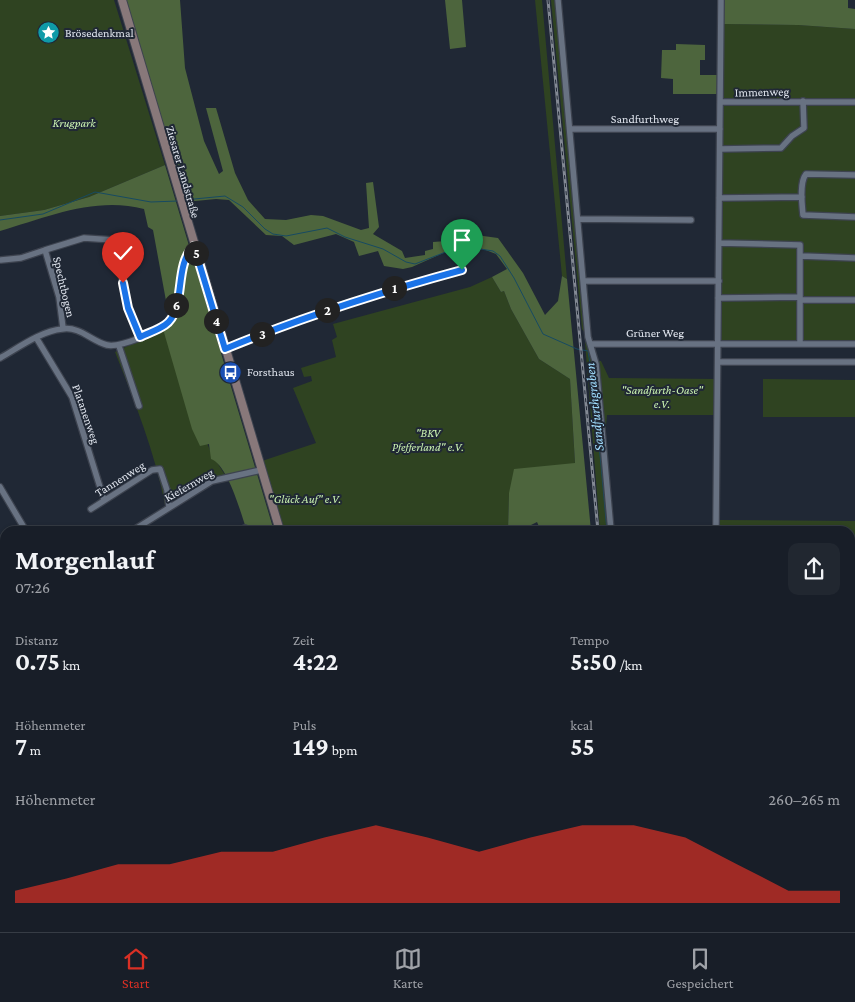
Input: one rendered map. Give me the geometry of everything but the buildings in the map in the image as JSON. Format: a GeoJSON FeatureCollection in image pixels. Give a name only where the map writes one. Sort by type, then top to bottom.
{"type":"FeatureCollection","features":[{"type":"Feature","properties":{"kind":"main road","name":"Ziesarer Landstraße"},"geometry":{"type":"LineString","coordinates":[[122,0],[178,195],[278,526]]}},
{"type":"Feature","properties":{"kind":"street"},"geometry":{"type":"LineString","coordinates":[[558,0],[588,337],[596,364],[611,526]]}},
{"type":"Feature","properties":{"kind":"street","name":"Immenweg"},"geometry":{"type":"LineString","coordinates":[[716,525],[721,0]]}},
{"type":"Feature","properties":{"kind":"street"},"geometry":{"type":"LineString","coordinates":[[803,101],[855,102]]}},
{"type":"Feature","properties":{"kind":"street","name":"Immenweg"},"geometry":{"type":"LineString","coordinates":[[720,149],[781,148],[792,136],[804,128],[803,101],[721,102]]}},
{"type":"Feature","properties":{"kind":"street","name":"Sandfurthweg"},"geometry":{"type":"LineString","coordinates":[[570,129],[720,129]]}},
{"type":"Feature","properties":{"kind":"street"},"geometry":{"type":"LineString","coordinates":[[855,175],[806,174],[803,180],[802,197],[803,215],[855,217]]}},
{"type":"Feature","properties":{"kind":"street"},"geometry":{"type":"LineString","coordinates":[[719,198],[802,197]]}},
{"type":"Feature","properties":{"kind":"street"},"geometry":{"type":"LineString","coordinates":[[578,220],[691,220]]}},
{"type":"Feature","properties":{"kind":"street","name":"Spechtbogen"},"geometry":{"type":"LineString","coordinates":[[1,260],[21,258],[84,238],[114,240],[128,308],[140,337]]}},
{"type":"Feature","properties":{"kind":"street"},"geometry":{"type":"LineString","coordinates":[[719,243],[800,245],[800,343]]}},
{"type":"Feature","properties":{"kind":"street"},"geometry":{"type":"LineString","coordinates":[[0,358],[63,328],[78,330],[105,344],[118,346],[166,325],[171,319],[177,300],[187,254],[194,246]]}},
{"type":"Feature","properties":{"kind":"street","name":"Spechtbogen"},"geometry":{"type":"LineString","coordinates":[[45,250],[58,293],[63,328]]}},
{"type":"Feature","properties":{"kind":"street"},"geometry":{"type":"LineString","coordinates":[[801,256],[855,258]]}},
{"type":"Feature","properties":{"kind":"street"},"geometry":{"type":"LineString","coordinates":[[225,349],[282,325],[372,294],[462,270]]}},
{"type":"Feature","properties":{"kind":"street"},"geometry":{"type":"LineString","coordinates":[[584,281],[718,281]]}},
{"type":"Feature","properties":{"kind":"street"},"geometry":{"type":"LineString","coordinates":[[718,298],[855,300]]}},
{"type":"Feature","properties":{"kind":"street","name":"Platanenweg"},"geometry":{"type":"LineString","coordinates":[[37,339],[72,397],[104,500]]}},
{"type":"Feature","properties":{"kind":"street"},"geometry":{"type":"LineString","coordinates":[[718,343],[855,344]]}},
{"type":"Feature","properties":{"kind":"street","name":"Grüner Weg"},"geometry":{"type":"LineString","coordinates":[[591,344],[718,343]]}},
{"type":"Feature","properties":{"kind":"street"},"geometry":{"type":"LineString","coordinates":[[118,346],[139,406]]}},
{"type":"Feature","properties":{"kind":"street"},"geometry":{"type":"LineString","coordinates":[[718,362],[855,362]]}},
{"type":"Feature","properties":{"kind":"street","name":"Tannenweg"},"geometry":{"type":"LineString","coordinates":[[91,509],[152,470],[160,469],[167,490],[169,507]]}},
{"type":"Feature","properties":{"kind":"street","name":"Kiefernweg"},"geometry":{"type":"LineString","coordinates":[[140,526],[219,478],[261,470]]}},
{"type":"Feature","properties":{"kind":"street"},"geometry":{"type":"LineString","coordinates":[[0,487],[23,526]]}},
{"type":"Feature","properties":{"kind":"green space","name":"Krugpark"},"geometry":{"type":"Polygon","coordinates":[[[0,0],[114,0],[165,165],[89,197],[44,210],[0,216],[0,0]]]}},
{"type":"Feature","properties":{"kind":"green space"},"geometry":{"type":"Polygon","coordinates":[[[125,0],[180,0],[185,68],[204,141],[219,174],[223,171],[206,108],[216,108],[235,173],[248,200],[265,219],[286,220],[311,215],[323,216],[361,230],[369,228],[366,183],[373,182],[379,227],[373,234],[402,251],[405,258],[425,255],[425,251],[433,249],[433,242],[459,240],[476,235],[498,238],[523,273],[545,315],[558,301],[562,276],[567,279],[591,526],[539,526],[537,522],[529,526],[508,526],[509,493],[514,469],[575,463],[570,379],[539,359],[511,309],[504,291],[501,292],[492,277],[507,269],[496,254],[483,249],[459,246],[412,267],[403,269],[384,266],[378,251],[359,256],[354,242],[336,234],[294,245],[282,236],[266,235],[229,200],[216,199],[185,202],[125,0]]]}},
{"type":"Feature","properties":{"kind":"green space"},"geometry":{"type":"Polygon","coordinates":[[[445,0],[462,0],[466,47],[450,49],[445,0]]]}},
{"type":"Feature","properties":{"kind":"green space"},"geometry":{"type":"Polygon","coordinates":[[[535,0],[542,0],[567,279],[562,276],[535,0]]]}},
{"type":"Feature","properties":{"kind":"green space"},"geometry":{"type":"Polygon","coordinates":[[[551,0],[556,0],[585,333],[582,329],[551,0]]]}},
{"type":"Feature","properties":{"kind":"green space"},"geometry":{"type":"Polygon","coordinates":[[[723,0],[848,0],[848,8],[855,9],[855,29],[798,25],[723,24],[723,0]]]}},
{"type":"Feature","properties":{"kind":"green space"},"geometry":{"type":"Polygon","coordinates":[[[723,24],[798,25],[855,29],[855,342],[720,341],[723,24]]]}},
{"type":"Feature","properties":{"kind":"green space"},"geometry":{"type":"Polygon","coordinates":[[[676,44],[705,45],[705,60],[700,60],[700,75],[719,75],[719,94],[673,94],[673,79],[661,78],[662,50],[676,50],[676,44]]]}},
{"type":"Feature","properties":{"kind":"green space"},"geometry":{"type":"Polygon","coordinates":[[[165,165],[273,526],[245,526],[223,470],[211,459],[209,444],[200,446],[192,429],[163,329],[169,317],[153,230],[148,227],[144,209],[108,205],[90,207],[54,214],[0,231],[0,216],[44,210],[89,197],[165,165]]]}},
{"type":"Feature","properties":{"kind":"green space","name":"\"BKV Pfefferland\" e.V."},"geometry":{"type":"Polygon","coordinates":[[[492,277],[501,292],[504,291],[511,309],[539,359],[570,379],[575,464],[509,493],[508,526],[282,526],[262,461],[316,443],[293,388],[312,381],[311,376],[304,377],[301,368],[336,357],[332,340],[337,337],[333,324],[470,287],[492,277]]]}},
{"type":"Feature","properties":{"kind":"green space"},"geometry":{"type":"Polygon","coordinates":[[[163,329],[211,453],[225,475],[214,478],[165,505],[150,447],[115,352],[163,329]]]}},
{"type":"Feature","properties":{"kind":"green space"},"geometry":{"type":"Polygon","coordinates":[[[585,342],[590,346],[595,362],[610,526],[600,526],[585,342]]]}},
{"type":"Feature","properties":{"kind":"green space","name":"\"Sandfurth-Oase\" e.V."},"geometry":{"type":"Polygon","coordinates":[[[597,361],[601,361],[609,378],[716,379],[716,415],[607,415],[605,438],[597,361]]]}},
{"type":"Feature","properties":{"kind":"green space"},"geometry":{"type":"Polygon","coordinates":[[[763,379],[855,380],[855,417],[763,417],[763,379]]]}},
{"type":"Feature","properties":{"kind":"green space"},"geometry":{"type":"Polygon","coordinates":[[[718,520],[855,521],[855,526],[716,526],[718,520]]]}},
{"type":"Feature","properties":{"kind":"waterway","name":"Sandfurthgraben"},"geometry":{"type":"LineString","coordinates":[[0,220],[43,214],[95,192],[151,202],[178,201]]}},
{"type":"Feature","properties":{"kind":"waterway","name":"Sandfurthgraben"},"geometry":{"type":"LineString","coordinates":[[184,200],[225,196],[243,207],[265,229],[273,234],[286,236],[327,228],[345,237],[383,249],[406,262],[415,264],[461,246],[493,251],[500,256],[514,278],[543,334],[577,349],[588,351],[594,389],[607,526]]}},
{"type":"Feature","properties":{"kind":"railway"},"geometry":{"type":"LineString","coordinates":[[548,0],[598,526]]}},
{"type":"Feature","properties":{"kind":"place","name":"Brösedenkmal"},"geometry":{"type":"Point","coordinates":[49,33]}},
{"type":"Feature","properties":{"kind":"place","name":"Forsthaus"},"geometry":{"type":"Point","coordinates":[231,372]}},
{"type":"Feature","properties":{"kind":"route"},"geometry":{"type":"LineString","coordinates":[[123,283],[128,308],[140,337],[166,325],[174,311],[188,251],[194,246],[225,349],[282,325],[372,294],[462,270]]}},
{"type":"Feature","properties":{"kind":"park label","name":"\"Glück Auf\" e.V."},"geometry":{"type":"Point","coordinates":[305,499]}}]}
